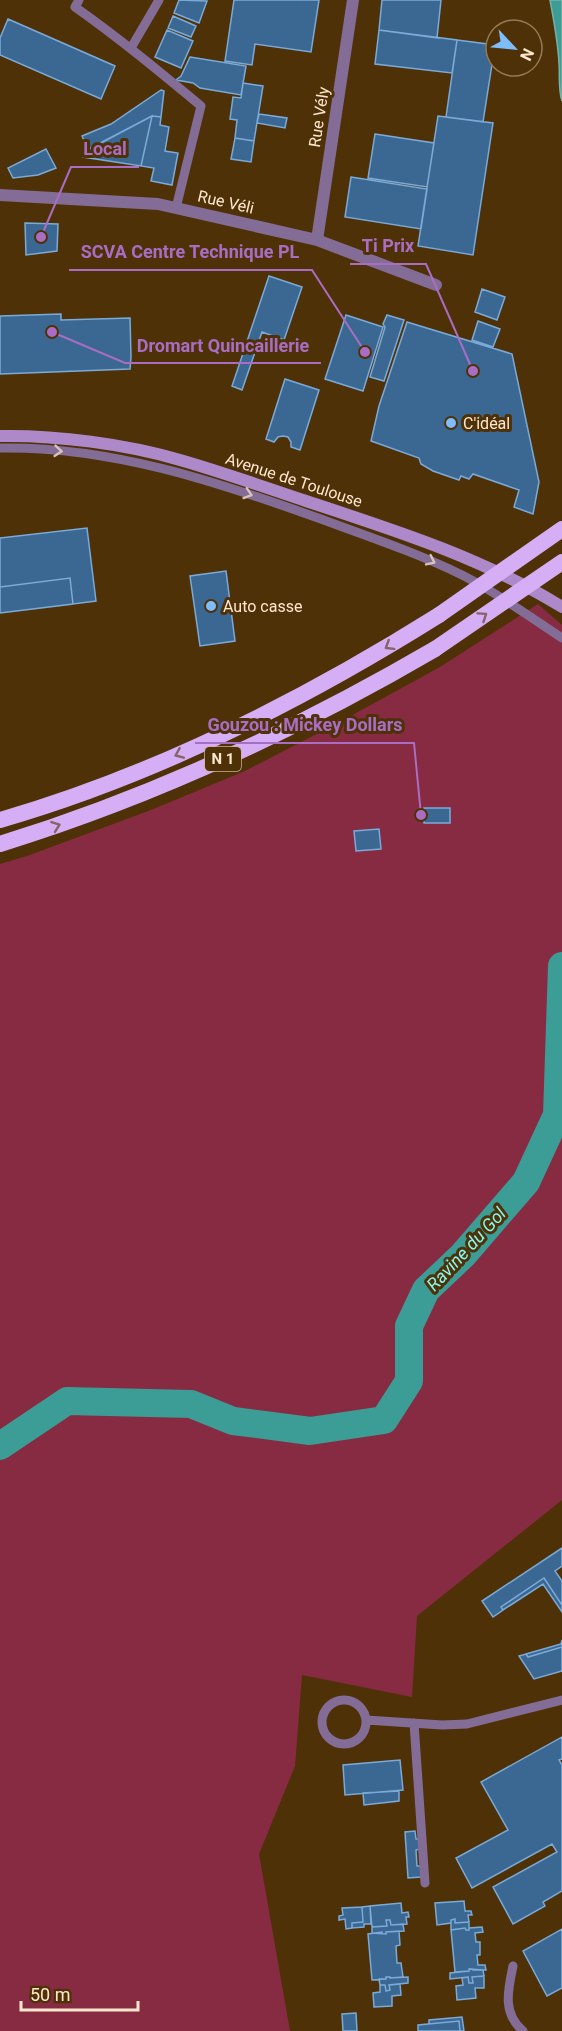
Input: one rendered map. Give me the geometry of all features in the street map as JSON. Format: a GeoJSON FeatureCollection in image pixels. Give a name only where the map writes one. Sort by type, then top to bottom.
{"type":"FeatureCollection","features":[{"type":"Feature","properties":{"kind":"highway","name":"N 1"},"geometry":{"type":"LineString","coordinates":[[0,820],[92,789],[185,752],[284,705],[372,657],[439,615],[562,529]]}},
{"type":"Feature","properties":{"kind":"highway","name":"N 1"},"geometry":{"type":"LineString","coordinates":[[0,844],[92,813],[202,769],[320,713],[435,649],[562,562]]}},
{"type":"Feature","properties":{"kind":"main road","name":"Avenue de Toulouse"},"geometry":{"type":"LineString","coordinates":[[0,436],[19,435],[93,442],[179,459],[407,534],[532,589],[562,607]]}},
{"type":"Feature","properties":{"kind":"street","name":"Rue Vély"},"geometry":{"type":"LineString","coordinates":[[318,240],[353,0]]}},
{"type":"Feature","properties":{"kind":"street","name":"Rue Véli"},"geometry":{"type":"LineString","coordinates":[[0,195],[158,204],[318,240],[436,285]]}},
{"type":"Feature","properties":{"kind":"lane"},"geometry":{"type":"LineString","coordinates":[[79,0],[75,7],[132,48],[142,59],[201,106],[176,208]]}},
{"type":"Feature","properties":{"kind":"lane"},"geometry":{"type":"LineString","coordinates":[[132,48],[159,0]]}},
{"type":"Feature","properties":{"kind":"lane"},"geometry":{"type":"LineString","coordinates":[[0,448],[94,454],[176,471],[272,502],[418,555],[464,577],[562,638]]}},
{"type":"Feature","properties":{"kind":"lane"},"geometry":{"type":"LineString","coordinates":[[348,1700],[357,1704],[364,1711],[366,1720],[365,1730],[359,1738],[351,1743],[341,1744],[332,1740],[325,1733],[322,1724],[329,1706],[338,1701],[348,1700]]}},
{"type":"Feature","properties":{"kind":"lane"},"geometry":{"type":"LineString","coordinates":[[366,1720],[442,1725],[467,1724],[562,1700]]}},
{"type":"Feature","properties":{"kind":"lane"},"geometry":{"type":"LineString","coordinates":[[414,1723],[425,1883]]}},
{"type":"Feature","properties":{"kind":"lane"},"geometry":{"type":"LineString","coordinates":[[513,1966],[508,1992],[508,2009],[523,2031]]}},
{"type":"Feature","properties":{"kind":"shaded area"},"geometry":{"type":"Polygon","coordinates":[[[538,604],[562,625],[562,1500],[417,1616],[412,1697],[302,1675],[295,1766],[259,1854],[290,2031],[0,2031],[0,864],[151,810],[245,771],[440,667],[538,604]]]}},
{"type":"Feature","properties":{"kind":"water"},"geometry":{"type":"Polygon","coordinates":[[[550,0],[562,0],[562,101],[558,47],[550,0]]]}},
{"type":"Feature","properties":{"kind":"building"},"geometry":{"type":"Polygon","coordinates":[[[179,0],[207,1],[199,23],[174,13],[179,0]]]}},
{"type":"Feature","properties":{"kind":"building"},"geometry":{"type":"Polygon","coordinates":[[[234,0],[319,0],[311,52],[255,44],[252,65],[225,61],[234,0]]]}},
{"type":"Feature","properties":{"kind":"building"},"geometry":{"type":"Polygon","coordinates":[[[382,0],[441,0],[437,38],[379,30],[382,0]]]}},
{"type":"Feature","properties":{"kind":"building"},"geometry":{"type":"Polygon","coordinates":[[[173,16],[196,26],[191,37],[168,28],[173,16]]]}},
{"type":"Feature","properties":{"kind":"building"},"geometry":{"type":"Polygon","coordinates":[[[8,19],[115,66],[101,99],[0,55],[0,38],[8,19]]]}},
{"type":"Feature","properties":{"kind":"building"},"geometry":{"type":"Polygon","coordinates":[[[167,30],[193,41],[181,68],[155,57],[167,30]]]}},
{"type":"Feature","properties":{"kind":"building"},"geometry":{"type":"Polygon","coordinates":[[[379,30],[457,40],[452,73],[375,64],[379,30]]]}},
{"type":"Feature","properties":{"kind":"building"},"geometry":{"type":"Polygon","coordinates":[[[457,40],[484,44],[484,78],[490,78],[483,122],[446,117],[457,40]]]}},
{"type":"Feature","properties":{"kind":"building"},"geometry":{"type":"Polygon","coordinates":[[[190,57],[246,66],[241,95],[200,88],[193,83],[176,80],[181,76],[190,57]]]}},
{"type":"Feature","properties":{"kind":"building"},"geometry":{"type":"Polygon","coordinates":[[[243,83],[263,86],[254,141],[235,138],[237,120],[230,119],[233,97],[241,98],[243,83]]]}},
{"type":"Feature","properties":{"kind":"building"},"geometry":{"type":"Polygon","coordinates":[[[161,90],[164,91],[161,117],[152,116],[88,150],[82,136],[111,124],[161,90]]]}},
{"type":"Feature","properties":{"kind":"building"},"geometry":{"type":"Polygon","coordinates":[[[259,114],[287,118],[285,128],[257,123],[259,114]]]}},
{"type":"Feature","properties":{"kind":"building"},"geometry":{"type":"Polygon","coordinates":[[[152,116],[141,166],[83,157],[83,152],[152,116]]]}},
{"type":"Feature","properties":{"kind":"building"},"geometry":{"type":"Polygon","coordinates":[[[152,116],[161,117],[160,125],[169,127],[165,151],[178,153],[172,185],[151,181],[154,168],[141,166],[152,116]]]}},
{"type":"Feature","properties":{"kind":"building"},"geometry":{"type":"Polygon","coordinates":[[[438,116],[493,123],[473,255],[418,246],[438,116]]]}},
{"type":"Feature","properties":{"kind":"building"},"geometry":{"type":"Polygon","coordinates":[[[375,134],[434,143],[427,187],[368,178],[375,134]]]}},
{"type":"Feature","properties":{"kind":"building"},"geometry":{"type":"Polygon","coordinates":[[[235,138],[254,141],[251,162],[231,159],[235,138]]]}},
{"type":"Feature","properties":{"kind":"building"},"geometry":{"type":"Polygon","coordinates":[[[46,149],[56,168],[38,175],[13,178],[8,168],[46,149]]]}},
{"type":"Feature","properties":{"kind":"building"},"geometry":{"type":"Polygon","coordinates":[[[351,177],[427,189],[421,229],[345,217],[351,177]]]}},
{"type":"Feature","properties":{"kind":"building"},"geometry":{"type":"Polygon","coordinates":[[[25,223],[58,224],[57,251],[26,255],[25,223]]]}},
{"type":"Feature","properties":{"kind":"building"},"geometry":{"type":"Polygon","coordinates":[[[269,276],[302,287],[284,340],[262,332],[242,390],[232,386],[269,276]]]}},
{"type":"Feature","properties":{"kind":"building"},"geometry":{"type":"Polygon","coordinates":[[[482,289],[505,297],[497,320],[475,312],[482,289]]]}},
{"type":"Feature","properties":{"kind":"building"},"geometry":{"type":"Polygon","coordinates":[[[61,314],[61,320],[130,318],[130,369],[0,374],[0,316],[61,314]]]}},
{"type":"Feature","properties":{"kind":"building"},"geometry":{"type":"Polygon","coordinates":[[[346,315],[383,327],[363,391],[325,379],[346,315]]]}},
{"type":"Feature","properties":{"kind":"building"},"geometry":{"type":"Polygon","coordinates":[[[387,315],[404,320],[384,381],[370,377],[387,315]]]}},
{"type":"Feature","properties":{"kind":"building"},"geometry":{"type":"Polygon","coordinates":[[[478,321],[500,329],[493,347],[472,340],[478,321]]]}},
{"type":"Feature","properties":{"kind":"building","name":"C'idéal"},"geometry":{"type":"Polygon","coordinates":[[[407,322],[512,354],[539,482],[533,514],[514,507],[519,490],[473,474],[469,479],[461,476],[459,480],[433,471],[421,464],[419,458],[371,441],[379,406],[407,322]]]}},
{"type":"Feature","properties":{"kind":"building"},"geometry":{"type":"Polygon","coordinates":[[[285,379],[319,390],[300,450],[291,447],[288,437],[278,437],[274,442],[266,439],[285,379]]]}},
{"type":"Feature","properties":{"kind":"building"},"geometry":{"type":"Polygon","coordinates":[[[87,528],[96,601],[73,604],[70,578],[0,587],[0,538],[87,528]]]}},
{"type":"Feature","properties":{"kind":"building"},"geometry":{"type":"Polygon","coordinates":[[[226,571],[235,641],[200,646],[190,576],[226,571]]]}},
{"type":"Feature","properties":{"kind":"building"},"geometry":{"type":"Polygon","coordinates":[[[70,578],[73,604],[0,613],[0,587],[70,578]]]}},
{"type":"Feature","properties":{"kind":"building"},"geometry":{"type":"Polygon","coordinates":[[[424,808],[450,808],[450,823],[424,823],[424,808]]]}},
{"type":"Feature","properties":{"kind":"building"},"geometry":{"type":"Polygon","coordinates":[[[379,829],[381,849],[356,851],[354,831],[379,829]]]}},
{"type":"Feature","properties":{"kind":"building"},"geometry":{"type":"Polygon","coordinates":[[[562,1548],[562,1566],[555,1571],[562,1581],[562,1605],[544,1578],[501,1607],[503,1610],[493,1617],[482,1601],[562,1548]]]}},
{"type":"Feature","properties":{"kind":"building"},"geometry":{"type":"Polygon","coordinates":[[[544,1578],[562,1605],[562,1612],[543,1584],[503,1610],[501,1607],[544,1578]]]}},
{"type":"Feature","properties":{"kind":"building"},"geometry":{"type":"Polygon","coordinates":[[[562,1640],[562,1647],[528,1657],[526,1654],[561,1644],[562,1640]]]}},
{"type":"Feature","properties":{"kind":"building"},"geometry":{"type":"Polygon","coordinates":[[[562,1647],[562,1671],[534,1679],[519,1656],[526,1654],[528,1657],[562,1647]]]}},
{"type":"Feature","properties":{"kind":"building"},"geometry":{"type":"Polygon","coordinates":[[[562,1737],[562,1759],[559,1760],[562,1765],[562,1891],[543,1902],[545,1906],[513,1924],[493,1887],[557,1852],[552,1844],[472,1888],[456,1858],[508,1830],[481,1782],[562,1737]]]}},
{"type":"Feature","properties":{"kind":"building"},"geometry":{"type":"Polygon","coordinates":[[[400,1760],[403,1790],[345,1795],[343,1765],[400,1760]]]}},
{"type":"Feature","properties":{"kind":"building"},"geometry":{"type":"Polygon","coordinates":[[[399,1791],[399,1801],[364,1805],[363,1793],[399,1791]]]}},
{"type":"Feature","properties":{"kind":"building"},"geometry":{"type":"Polygon","coordinates":[[[415,1831],[416,1839],[419,1839],[420,1849],[416,1850],[417,1866],[421,1866],[421,1877],[408,1878],[405,1832],[415,1831]]]}},
{"type":"Feature","properties":{"kind":"building"},"geometry":{"type":"Polygon","coordinates":[[[464,1901],[465,1911],[471,1911],[472,1915],[468,1915],[469,1922],[455,1923],[455,1919],[451,1920],[451,1923],[437,1925],[435,1903],[464,1901]]]}},
{"type":"Feature","properties":{"kind":"building"},"geometry":{"type":"Polygon","coordinates":[[[401,1903],[402,1913],[408,1912],[407,1924],[391,1925],[390,1920],[386,1920],[387,1926],[372,1927],[370,1906],[401,1903]]]}},
{"type":"Feature","properties":{"kind":"building"},"geometry":{"type":"Polygon","coordinates":[[[370,1906],[371,1924],[352,1928],[352,1923],[363,1922],[362,1907],[370,1906]]]}},
{"type":"Feature","properties":{"kind":"building"},"geometry":{"type":"Polygon","coordinates":[[[362,1907],[363,1922],[352,1923],[352,1928],[346,1929],[345,1919],[339,1920],[339,1916],[343,1915],[342,1908],[362,1907]]]}},
{"type":"Feature","properties":{"kind":"building"},"geometry":{"type":"Polygon","coordinates":[[[455,1919],[455,1923],[469,1922],[469,1930],[465,1928],[451,1930],[451,1920],[455,1919]]]}},
{"type":"Feature","properties":{"kind":"building"},"geometry":{"type":"Polygon","coordinates":[[[386,1920],[390,1920],[391,1925],[403,1924],[404,1931],[386,1932],[386,1934],[372,1933],[372,1927],[387,1926],[386,1920]]]}},
{"type":"Feature","properties":{"kind":"building"},"geometry":{"type":"Polygon","coordinates":[[[482,1927],[483,1932],[475,1933],[476,1942],[480,1942],[480,1955],[477,1955],[478,1965],[485,1965],[486,1970],[469,1969],[469,1971],[455,1972],[451,1930],[482,1927]]]}},
{"type":"Feature","properties":{"kind":"building"},"geometry":{"type":"Polygon","coordinates":[[[562,1929],[562,1988],[547,1996],[523,1951],[562,1929]]]}},
{"type":"Feature","properties":{"kind":"building"},"geometry":{"type":"Polygon","coordinates":[[[399,1931],[400,1945],[396,1946],[397,1963],[401,1963],[403,1977],[372,1980],[368,1934],[399,1931]]]}},
{"type":"Feature","properties":{"kind":"building"},"geometry":{"type":"Polygon","coordinates":[[[469,1969],[483,1970],[484,1976],[472,1977],[473,1983],[469,1983],[468,1977],[450,1979],[450,1973],[469,1971],[469,1969]]]}},
{"type":"Feature","properties":{"kind":"building"},"geometry":{"type":"Polygon","coordinates":[[[484,1976],[484,1988],[475,1988],[476,1998],[457,2000],[456,1986],[463,1985],[462,1978],[468,1977],[469,1983],[473,1983],[472,1977],[484,1976]]]}},
{"type":"Feature","properties":{"kind":"building"},"geometry":{"type":"Polygon","coordinates":[[[386,1977],[408,1977],[408,1983],[389,1985],[390,1990],[386,1991],[385,1985],[380,1985],[379,1979],[386,1979],[386,1977]]]}},
{"type":"Feature","properties":{"kind":"building"},"geometry":{"type":"Polygon","coordinates":[[[400,1984],[401,1995],[392,1996],[392,2006],[374,2007],[373,1993],[380,1992],[380,1985],[385,1985],[386,1991],[390,1990],[389,1985],[400,1984]]]}},
{"type":"Feature","properties":{"kind":"building"},"geometry":{"type":"Polygon","coordinates":[[[356,2013],[357,2031],[343,2031],[342,2014],[356,2013]]]}},
{"type":"Feature","properties":{"kind":"building"},"geometry":{"type":"Polygon","coordinates":[[[462,2017],[464,2031],[460,2031],[459,2021],[429,2024],[429,2020],[462,2017]]]}},
{"type":"Feature","properties":{"kind":"building"},"geometry":{"type":"Polygon","coordinates":[[[459,2021],[460,2031],[418,2031],[418,2025],[459,2021]]]}},
{"type":"Feature","properties":{"kind":"waterway","name":"Ravine du Gol"},"geometry":{"type":"LineString","coordinates":[[0,1446],[67,1401],[191,1404],[233,1421],[310,1431],[384,1420],[409,1381],[409,1326],[426,1290],[463,1255],[526,1182],[557,1115],[562,966]]}},
{"type":"Feature","properties":{"kind":"place","name":"Local"},"geometry":{"type":"Point","coordinates":[41,237]}},
{"type":"Feature","properties":{"kind":"place","name":"Dromart Quincaillerie"},"geometry":{"type":"Point","coordinates":[52,332]}},
{"type":"Feature","properties":{"kind":"place","name":"SCVA Centre Technique PL"},"geometry":{"type":"Point","coordinates":[365,352]}},
{"type":"Feature","properties":{"kind":"place","name":"Ti Prix"},"geometry":{"type":"Point","coordinates":[473,371]}},
{"type":"Feature","properties":{"kind":"place","name":"C'idéal"},"geometry":{"type":"Point","coordinates":[451,423]}},
{"type":"Feature","properties":{"kind":"place","name":"Auto casse"},"geometry":{"type":"Point","coordinates":[211,606]}},
{"type":"Feature","properties":{"kind":"place","name":"Gouzou : Mickey Dollars"},"geometry":{"type":"Point","coordinates":[421,815]}}]}
